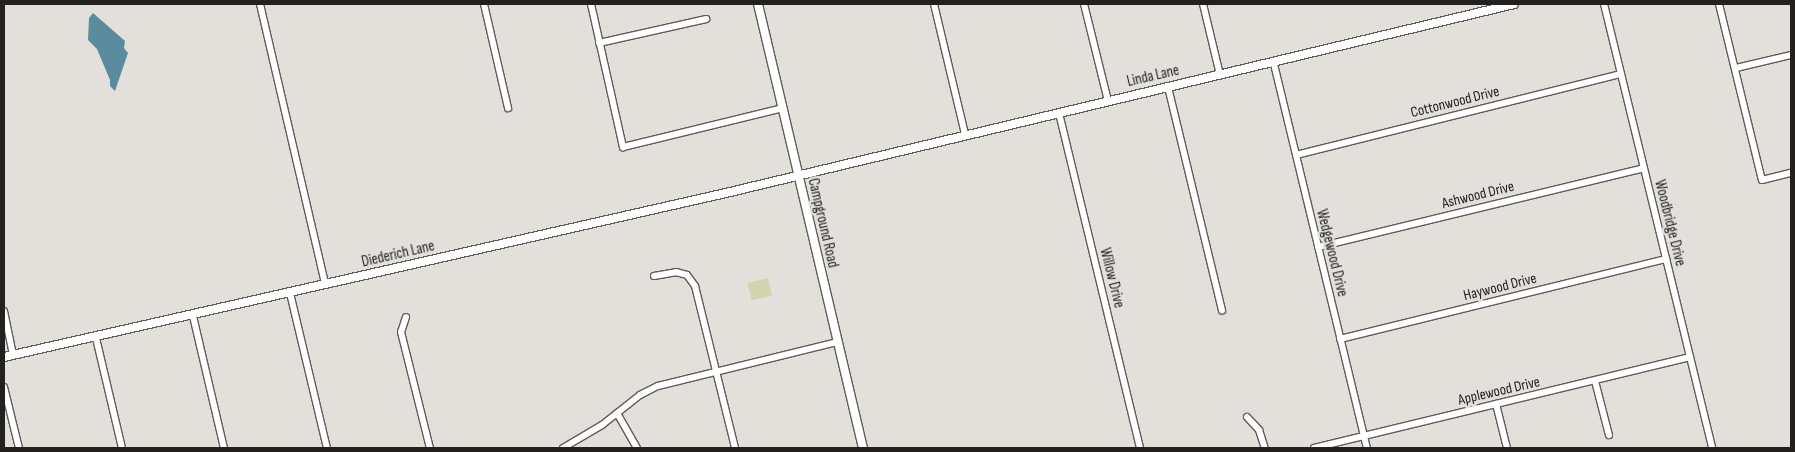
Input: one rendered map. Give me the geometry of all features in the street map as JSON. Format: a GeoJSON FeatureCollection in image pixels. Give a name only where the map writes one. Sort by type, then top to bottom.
{"type":"FeatureCollection","features":[{"type":"Feature","properties":{"kind":"street"},"geometry":{"type":"LineString","coordinates":[[260,4],[325,284]]}},
{"type":"Feature","properties":{"kind":"street"},"geometry":{"type":"LineString","coordinates":[[484,4],[508,108]]}},
{"type":"Feature","properties":{"kind":"street"},"geometry":{"type":"LineString","coordinates":[[590,4],[623,147],[783,108]]}},
{"type":"Feature","properties":{"kind":"street","name":"Campground Road"},"geometry":{"type":"LineString","coordinates":[[758,4],[863,448]]}},
{"type":"Feature","properties":{"kind":"street"},"geometry":{"type":"LineString","coordinates":[[934,4],[965,134]]}},
{"type":"Feature","properties":{"kind":"street"},"geometry":{"type":"LineString","coordinates":[[1084,4],[1108,101]]}},
{"type":"Feature","properties":{"kind":"street"},"geometry":{"type":"LineString","coordinates":[[1203,4],[1220,75]]}},
{"type":"Feature","properties":{"kind":"street","name":"Linda Lane"},"geometry":{"type":"LineString","coordinates":[[798,174],[1274,64],[1493,6],[1514,4]]}},
{"type":"Feature","properties":{"kind":"street","name":"Woodbridge Drive"},"geometry":{"type":"LineString","coordinates":[[1604,4],[1712,448]]}},
{"type":"Feature","properties":{"kind":"street"},"geometry":{"type":"LineString","coordinates":[[1719,4],[1762,180],[1791,173]]}},
{"type":"Feature","properties":{"kind":"street"},"geometry":{"type":"LineString","coordinates":[[599,43],[706,19]]}},
{"type":"Feature","properties":{"kind":"street"},"geometry":{"type":"LineString","coordinates":[[1736,68],[1791,55]]}},
{"type":"Feature","properties":{"kind":"street","name":"Wedgewood Drive"},"geometry":{"type":"LineString","coordinates":[[1274,64],[1367,448]]}},
{"type":"Feature","properties":{"kind":"street","name":"Cottonwood Drive"},"geometry":{"type":"LineString","coordinates":[[1296,155],[1621,74]]}},
{"type":"Feature","properties":{"kind":"street"},"geometry":{"type":"LineString","coordinates":[[1168,87],[1222,311]]}},
{"type":"Feature","properties":{"kind":"street","name":"Willow Drive"},"geometry":{"type":"LineString","coordinates":[[1059,113],[1140,448]]}},
{"type":"Feature","properties":{"kind":"street","name":"Ashwood Drive"},"geometry":{"type":"LineString","coordinates":[[1318,247],[1644,168]]}},
{"type":"Feature","properties":{"kind":"street","name":"Diederich Lane"},"geometry":{"type":"LineString","coordinates":[[4,357],[193,316],[798,174]]}},
{"type":"Feature","properties":{"kind":"street","name":"Haywood Drive"},"geometry":{"type":"LineString","coordinates":[[1340,339],[1666,259]]}},
{"type":"Feature","properties":{"kind":"street"},"geometry":{"type":"LineString","coordinates":[[654,276],[676,272],[687,276],[696,286],[735,448]]}},
{"type":"Feature","properties":{"kind":"street"},"geometry":{"type":"LineString","coordinates":[[290,293],[327,448]]}},
{"type":"Feature","properties":{"kind":"street"},"geometry":{"type":"LineString","coordinates":[[4,311],[13,355]]}},
{"type":"Feature","properties":{"kind":"street"},"geometry":{"type":"LineString","coordinates":[[193,316],[224,448]]}},
{"type":"Feature","properties":{"kind":"street"},"geometry":{"type":"LineString","coordinates":[[406,317],[401,332],[430,448]]}},
{"type":"Feature","properties":{"kind":"street"},"geometry":{"type":"LineString","coordinates":[[96,338],[122,448]]}},
{"type":"Feature","properties":{"kind":"street"},"geometry":{"type":"LineString","coordinates":[[563,448],[658,386],[837,342]]}},
{"type":"Feature","properties":{"kind":"street","name":"Applewood Drive"},"geometry":{"type":"LineString","coordinates":[[1314,448],[1690,357]]}},
{"type":"Feature","properties":{"kind":"street"},"geometry":{"type":"LineString","coordinates":[[1595,381],[1609,435]]}},
{"type":"Feature","properties":{"kind":"street"},"geometry":{"type":"LineString","coordinates":[[4,387],[19,448]]}},
{"type":"Feature","properties":{"kind":"street"},"geometry":{"type":"LineString","coordinates":[[1496,404],[1507,448]]}},
{"type":"Feature","properties":{"kind":"street"},"geometry":{"type":"LineString","coordinates":[[617,412],[637,448]]}},
{"type":"Feature","properties":{"kind":"street"},"geometry":{"type":"LineString","coordinates":[[1247,416],[1259,430],[1265,448]]}},
{"type":"Feature","properties":{"kind":"green space"},"geometry":{"type":"Polygon","coordinates":[[[768,278],[772,296],[752,300],[748,283],[768,278]]]}},
{"type":"Feature","properties":{"kind":"water"},"geometry":{"type":"Polygon","coordinates":[[[93,13],[125,41],[124,48],[128,53],[115,91],[110,86],[110,80],[97,49],[88,40],[89,18],[93,13]]]}}]}
